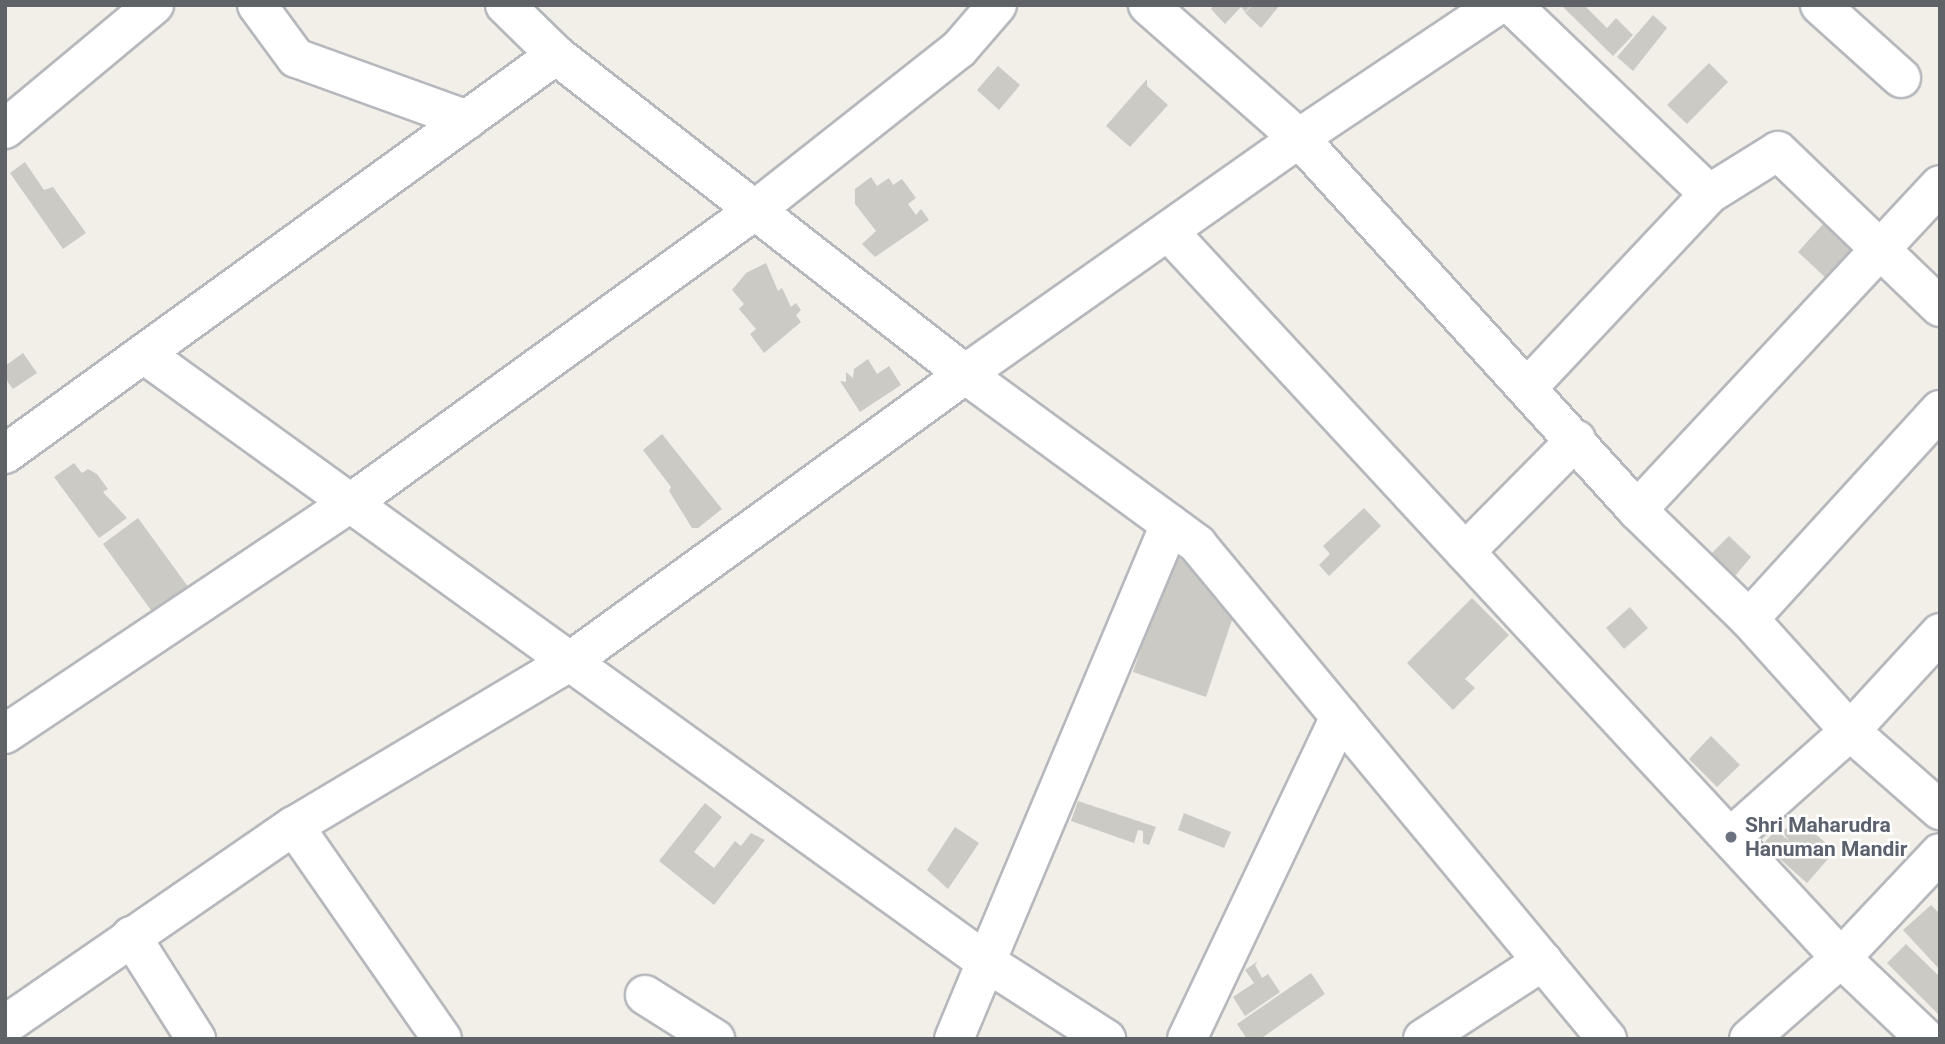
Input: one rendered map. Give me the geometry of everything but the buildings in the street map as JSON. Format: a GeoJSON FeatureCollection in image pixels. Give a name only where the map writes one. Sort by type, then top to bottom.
{"type":"FeatureCollection","features":[{"type":"Feature","properties":{"kind":"street"},"geometry":{"type":"LineString","coordinates":[[5,129],[154,5]]}},
{"type":"Feature","properties":{"kind":"street"},"geometry":{"type":"LineString","coordinates":[[257,5],[296,58],[467,120]]}},
{"type":"Feature","properties":{"kind":"street"},"geometry":{"type":"LineString","coordinates":[[505,5],[556,55],[965,374],[1198,544],[1607,1039]]}},
{"type":"Feature","properties":{"kind":"street"},"geometry":{"type":"LineString","coordinates":[[5,734],[352,502],[755,210],[959,49],[998,5]]}},
{"type":"Feature","properties":{"kind":"street"},"geometry":{"type":"LineString","coordinates":[[1148,5],[1299,138],[1529,386],[1637,510],[1749,619],[1850,731],[1940,810]]}},
{"type":"Feature","properties":{"kind":"street"},"geometry":{"type":"LineString","coordinates":[[5,1025],[294,826],[572,660],[965,374],[1299,138],[1498,5]]}},
{"type":"Feature","properties":{"kind":"street"},"geometry":{"type":"LineString","coordinates":[[1512,5],[1709,194]]}},
{"type":"Feature","properties":{"kind":"street"},"geometry":{"type":"LineString","coordinates":[[1820,5],[1901,78]]}},
{"type":"Feature","properties":{"kind":"street"},"geometry":{"type":"LineString","coordinates":[[5,454],[556,55]]}},
{"type":"Feature","properties":{"kind":"street"},"geometry":{"type":"LineString","coordinates":[[1529,386],[1709,194],[1778,151],[1940,307]]}},
{"type":"Feature","properties":{"kind":"street"},"geometry":{"type":"LineString","coordinates":[[1637,510],[1940,185]]}},
{"type":"Feature","properties":{"kind":"street"},"geometry":{"type":"LineString","coordinates":[[1168,231],[1841,958],[1926,1039]]}},
{"type":"Feature","properties":{"kind":"street"},"geometry":{"type":"LineString","coordinates":[[144,354],[572,660],[986,962],[1106,1039]]}},
{"type":"Feature","properties":{"kind":"street"},"geometry":{"type":"LineString","coordinates":[[1749,619],[1940,410]]}},
{"type":"Feature","properties":{"kind":"street"},"geometry":{"type":"LineString","coordinates":[[1465,551],[1576,440]]}},
{"type":"Feature","properties":{"kind":"street"},"geometry":{"type":"LineString","coordinates":[[954,1039],[1170,524]]}},
{"type":"Feature","properties":{"kind":"street"},"geometry":{"type":"LineString","coordinates":[[1731,837],[1850,731],[1940,634]]}},
{"type":"Feature","properties":{"kind":"street"},"geometry":{"type":"LineString","coordinates":[[1187,1039],[1340,717]]}},
{"type":"Feature","properties":{"kind":"street"},"geometry":{"type":"LineString","coordinates":[[294,826],[442,1039]]}},
{"type":"Feature","properties":{"kind":"street"},"geometry":{"type":"LineString","coordinates":[[1750,1038],[1841,958],[1940,853]]}},
{"type":"Feature","properties":{"kind":"street"},"geometry":{"type":"LineString","coordinates":[[131,936],[196,1039]]}},
{"type":"Feature","properties":{"kind":"street"},"geometry":{"type":"LineString","coordinates":[[1423,1039],[1543,961]]}},
{"type":"Feature","properties":{"kind":"street"},"geometry":{"type":"LineString","coordinates":[[645,995],[715,1039]]}},
{"type":"Feature","properties":{"kind":"place","name":"Shri Maharudra Hanuman Mandir"},"geometry":{"type":"Point","coordinates":[1731,837]}}]}
